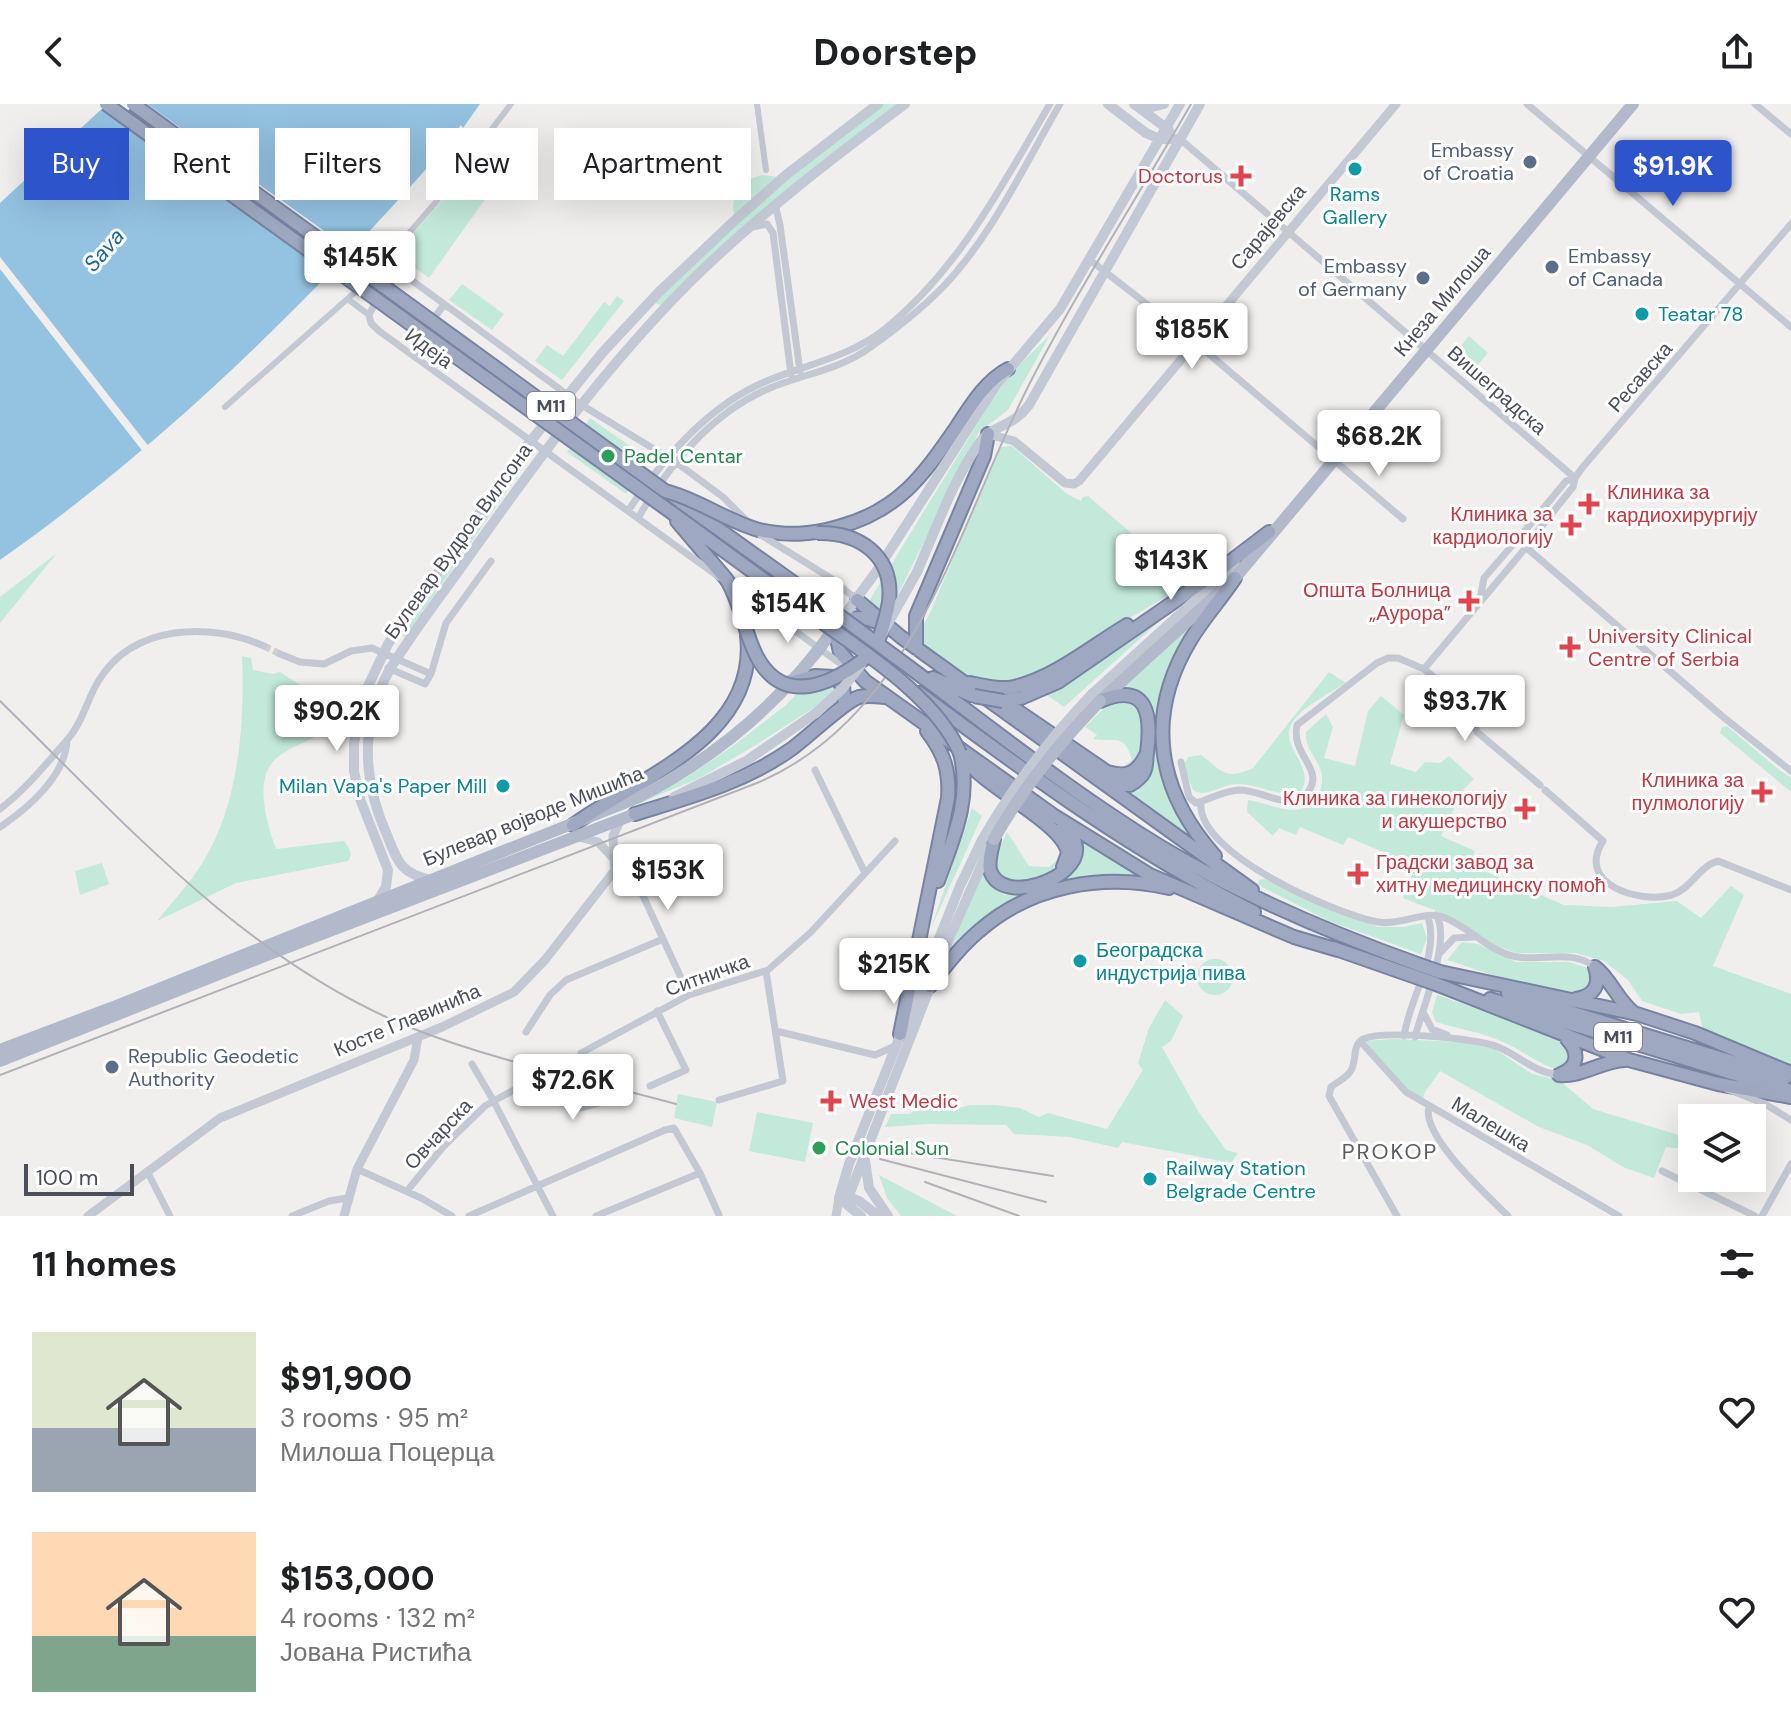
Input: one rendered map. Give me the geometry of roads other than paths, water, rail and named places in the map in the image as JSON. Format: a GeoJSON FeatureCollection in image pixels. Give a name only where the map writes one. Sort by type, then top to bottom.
{"type":"FeatureCollection","features":[{"type":"Feature","properties":{"kind":"highway","name":"M11"},"geometry":{"type":"LineString","coordinates":[[106,104],[1068,801],[1120,837],[1212,891],[1338,950],[1418,971],[1791,1091]]}},
{"type":"Feature","properties":{"kind":"highway","name":"M11"},"geometry":{"type":"LineString","coordinates":[[133,104],[1077,790],[1161,847],[1277,909],[1418,971]]}},
{"type":"Feature","properties":{"kind":"highway"},"geometry":{"type":"LineString","coordinates":[[817,533],[849,524],[889,506],[933,461],[985,388],[1008,369]]}},
{"type":"Feature","properties":{"kind":"highway"},"geometry":{"type":"LineString","coordinates":[[916,648],[916,616],[984,456],[988,434]]}},
{"type":"Feature","properties":{"kind":"highway"},"geometry":{"type":"LineString","coordinates":[[665,491],[726,519],[759,530],[789,535],[842,534],[859,540],[883,565],[888,582],[889,600],[879,639]]}},
{"type":"Feature","properties":{"kind":"highway"},"geometry":{"type":"LineString","coordinates":[[671,512],[735,594],[761,664],[781,681],[793,686],[812,687],[825,683],[867,657]]}},
{"type":"Feature","properties":{"kind":"highway"},"geometry":{"type":"LineString","coordinates":[[905,664],[974,696],[1003,701],[1021,698],[1058,682],[1269,532]]}},
{"type":"Feature","properties":{"kind":"highway"},"geometry":{"type":"LineString","coordinates":[[1233,876],[1200,838],[1180,807],[1167,775],[1162,731],[1165,704],[1183,656],[1235,578]]}},
{"type":"Feature","properties":{"kind":"highway"},"geometry":{"type":"LineString","coordinates":[[961,681],[994,688],[1013,687],[1027,682],[1175,599]]}},
{"type":"Feature","properties":{"kind":"highway"},"geometry":{"type":"LineString","coordinates":[[857,600],[889,629]]}},
{"type":"Feature","properties":{"kind":"highway"},"geometry":{"type":"LineString","coordinates":[[988,840],[990,870],[1002,884],[1016,888],[1034,886],[1058,874],[1067,858],[1062,837],[1051,821],[865,681],[840,652],[836,626],[857,617],[871,619],[889,629],[1277,909]]}},
{"type":"Feature","properties":{"kind":"highway"},"geometry":{"type":"LineString","coordinates":[[575,830],[672,763],[715,727],[734,701],[747,662],[746,628]]}},
{"type":"Feature","properties":{"kind":"highway"},"geometry":{"type":"LineString","coordinates":[[894,674],[947,728],[960,753],[986,780],[1051,821],[1150,875],[1294,937],[1338,950]]}},
{"type":"Feature","properties":{"kind":"highway"},"geometry":{"type":"LineString","coordinates":[[791,683],[815,676],[834,677],[845,690],[845,705]]}},
{"type":"Feature","properties":{"kind":"highway"},"geometry":{"type":"LineString","coordinates":[[635,814],[713,790],[749,775],[800,744],[845,705],[862,697],[887,698]]}},
{"type":"Feature","properties":{"kind":"highway"},"geometry":{"type":"LineString","coordinates":[[1096,698],[1132,697],[1141,702],[1148,712],[1149,721],[1144,771],[1130,785],[1117,786],[1098,780]]}},
{"type":"Feature","properties":{"kind":"highway"},"geometry":{"type":"LineString","coordinates":[[1003,701],[1031,717],[1107,772],[1125,775],[1139,768],[1146,755]]}},
{"type":"Feature","properties":{"kind":"highway"},"geometry":{"type":"LineString","coordinates":[[898,1040],[949,783],[943,755],[920,722]]}},
{"type":"Feature","properties":{"kind":"highway"},"geometry":{"type":"LineString","coordinates":[[922,930],[958,825],[965,788],[960,753]]}},
{"type":"Feature","properties":{"kind":"highway"},"geometry":{"type":"LineString","coordinates":[[930,986],[982,928],[1016,904],[1043,893],[1085,883],[1114,883],[1163,887],[1196,895]]}},
{"type":"Feature","properties":{"kind":"highway"},"geometry":{"type":"LineString","coordinates":[[1575,999],[1586,997],[1594,991],[1597,980],[1595,967]]}},
{"type":"Feature","properties":{"kind":"highway"},"geometry":{"type":"LineString","coordinates":[[1595,967],[1607,979],[1622,1003],[1637,1014]]}},
{"type":"Feature","properties":{"kind":"highway","name":"M11"},"geometry":{"type":"LineString","coordinates":[[1442,979],[1791,1080]]}},
{"type":"Feature","properties":{"kind":"highway"},"geometry":{"type":"LineString","coordinates":[[1442,979],[1575,999],[1637,1014],[1695,1033],[1791,1073]]}},
{"type":"Feature","properties":{"kind":"highway"},"geometry":{"type":"LineString","coordinates":[[1442,979],[1565,1037],[1629,1060],[1722,1085],[1791,1097]]}},
{"type":"Feature","properties":{"kind":"highway"},"geometry":{"type":"LineString","coordinates":[[1559,1075],[1572,1068],[1576,1059],[1574,1047],[1565,1037]]}},
{"type":"Feature","properties":{"kind":"highway"},"geometry":{"type":"LineString","coordinates":[[1559,1075],[1578,1074],[1604,1063],[1629,1060]]}},
{"type":"Feature","properties":{"kind":"main road","name":"Булевар Вудроа Вилсона"},"geometry":{"type":"LineString","coordinates":[[378,900],[386,887],[388,870],[360,799],[354,771],[354,744],[361,701],[383,651],[530,441],[624,329],[687,264],[786,175],[878,104]]}},
{"type":"Feature","properties":{"kind":"main road","name":"Булевар Вудроа Вилсона"},"geometry":{"type":"LineString","coordinates":[[431,880],[409,874],[400,865],[369,784],[369,725],[376,699],[397,657],[580,404],[670,303],[775,204],[833,156],[905,104]]}},
{"type":"Feature","properties":{"kind":"main road"},"geometry":{"type":"LineString","coordinates":[[1108,104],[1146,133],[1159,139],[1180,139]]}},
{"type":"Feature","properties":{"kind":"main road"},"geometry":{"type":"LineString","coordinates":[[1135,104],[1180,139]]}},
{"type":"Feature","properties":{"kind":"main road"},"geometry":{"type":"LineString","coordinates":[[1135,104],[1152,107],[1164,104]]}},
{"type":"Feature","properties":{"kind":"main road","name":"Булевар војводе Мишића"},"geometry":{"type":"LineString","coordinates":[[0,1061],[575,830],[688,769],[726,743],[791,683],[857,600],[1008,369],[1051,322],[1180,104]]}},
{"type":"Feature","properties":{"kind":"main road"},"geometry":{"type":"LineString","coordinates":[[988,434],[1022,415],[1200,104]]}},
{"type":"Feature","properties":{"kind":"main road","name":"Кнеза Милоша"},"geometry":{"type":"LineString","coordinates":[[1280,522],[1633,104]]}},
{"type":"Feature","properties":{"kind":"main road","name":"Булевар војводе Мишића"},"geometry":{"type":"LineString","coordinates":[[0,1050],[431,880],[575,830],[635,814],[723,774],[793,731],[842,689],[897,612],[960,478],[988,434]]}},
{"type":"Feature","properties":{"kind":"main road"},"geometry":{"type":"LineString","coordinates":[[844,1198],[860,1133],[960,886],[988,840],[1096,698],[1280,522]]}},
{"type":"Feature","properties":{"kind":"main road"},"geometry":{"type":"LineString","coordinates":[[1096,698],[1235,578],[1280,522]]}},
{"type":"Feature","properties":{"kind":"main road"},"geometry":{"type":"LineString","coordinates":[[844,1198],[865,1154],[988,840]]}},
{"type":"Feature","properties":{"kind":"main road"},"geometry":{"type":"LineString","coordinates":[[865,1154],[869,1188],[888,1216]]}},
{"type":"Feature","properties":{"kind":"main road"},"geometry":{"type":"LineString","coordinates":[[844,1198],[861,1216]]}},
{"type":"Feature","properties":{"kind":"main road"},"geometry":{"type":"LineString","coordinates":[[844,1198],[878,1216]]}},
{"type":"Feature","properties":{"kind":"street"},"geometry":{"type":"LineString","coordinates":[[225,407],[349,300],[384,263],[468,162],[511,104]]}},
{"type":"Feature","properties":{"kind":"street"},"geometry":{"type":"LineString","coordinates":[[757,104],[766,170]]}},
{"type":"Feature","properties":{"kind":"street"},"geometry":{"type":"LineString","coordinates":[[638,518],[677,463],[704,432],[734,407],[867,342],[934,283],[973,232],[1050,104]]}},
{"type":"Feature","properties":{"kind":"street"},"geometry":{"type":"LineString","coordinates":[[628,511],[688,436],[728,402],[766,381],[844,362],[869,349],[942,288],[983,234],[1060,104]]}},
{"type":"Feature","properties":{"kind":"street","name":"Сарајевска"},"geometry":{"type":"LineString","coordinates":[[988,434],[1014,441],[1060,480],[1074,484],[1083,477],[1396,104]]}},
{"type":"Feature","properties":{"kind":"street"},"geometry":{"type":"LineString","coordinates":[[1527,104],[1791,327]]}},
{"type":"Feature","properties":{"kind":"street"},"geometry":{"type":"LineString","coordinates":[[1755,104],[1791,134]]}},
{"type":"Feature","properties":{"kind":"street","name":"Вишеградска"},"geometry":{"type":"LineString","coordinates":[[1180,139],[1575,478]]}},
{"type":"Feature","properties":{"kind":"street"},"geometry":{"type":"LineString","coordinates":[[775,204],[780,225],[796,375]]}},
{"type":"Feature","properties":{"kind":"street"},"geometry":{"type":"LineString","coordinates":[[747,230],[767,224],[773,233],[796,375]]}},
{"type":"Feature","properties":{"kind":"street","name":"Ресавска"},"geometry":{"type":"LineString","coordinates":[[1575,478],[1791,224]]}},
{"type":"Feature","properties":{"kind":"street"},"geometry":{"type":"LineString","coordinates":[[1090,260],[1195,342],[1403,519]]}},
{"type":"Feature","properties":{"kind":"street"},"geometry":{"type":"LineString","coordinates":[[384,263],[580,404],[677,463],[723,497],[761,535],[822,572],[857,600]]}},
{"type":"Feature","properties":{"kind":"street"},"geometry":{"type":"LineString","coordinates":[[349,300],[369,315],[392,280],[400,275]]}},
{"type":"Feature","properties":{"kind":"street"},"geometry":{"type":"LineString","coordinates":[[415,357],[416,341],[444,305]]}},
{"type":"Feature","properties":{"kind":"street","name":"Идеја"},"geometry":{"type":"LineString","coordinates":[[369,315],[371,323],[379,331],[865,681]]}},
{"type":"Feature","properties":{"kind":"street"},"geometry":{"type":"LineString","coordinates":[[1480,602],[1484,578],[1566,481],[1575,478]]}},
{"type":"Feature","properties":{"kind":"street"},"geometry":{"type":"LineString","coordinates":[[1424,669],[1527,547],[1573,487],[1575,478]]}},
{"type":"Feature","properties":{"kind":"street"},"geometry":{"type":"LineString","coordinates":[[1517,540],[1525,538],[1527,547],[1711,707],[1791,771]]}},
{"type":"Feature","properties":{"kind":"street"},"geometry":{"type":"LineString","coordinates":[[1517,540],[1516,548],[1527,547]]}},
{"type":"Feature","properties":{"kind":"street"},"geometry":{"type":"LineString","coordinates":[[376,663],[425,684],[431,674],[446,623],[491,561]]}},
{"type":"Feature","properties":{"kind":"street"},"geometry":{"type":"LineString","coordinates":[[0,809],[24,790],[67,740],[83,715],[98,681],[127,651],[147,640],[175,633],[236,635],[264,646]]}},
{"type":"Feature","properties":{"kind":"street"},"geometry":{"type":"LineString","coordinates":[[280,654],[300,662],[317,664],[361,648],[383,651],[431,674]]}},
{"type":"Feature","properties":{"kind":"street"},"geometry":{"type":"LineString","coordinates":[[1181,762],[1189,797],[1196,803],[1221,793],[1242,790],[1286,801],[1302,799],[1314,781],[1296,742],[1299,723],[1382,660],[1398,658],[1424,669],[1468,704],[1477,732],[1603,841],[1595,856],[1601,876],[1622,891],[1631,894],[1674,894],[1707,866],[1718,861],[1791,890]]}},
{"type":"Feature","properties":{"kind":"street"},"geometry":{"type":"LineString","coordinates":[[0,827],[22,811],[51,779],[65,755],[67,740]]}},
{"type":"Feature","properties":{"kind":"street"},"geometry":{"type":"LineString","coordinates":[[815,770],[865,873]]}},
{"type":"Feature","properties":{"kind":"street"},"geometry":{"type":"LineString","coordinates":[[1201,802],[1202,818],[1215,838],[1237,857],[1274,880],[1328,905],[1375,922],[1393,923],[1432,916],[1460,926],[1515,956],[1576,957],[1595,967]]}},
{"type":"Feature","properties":{"kind":"street","name":"Косте Главинића"},"geometry":{"type":"LineString","coordinates":[[88,1216],[222,1117],[477,1012],[520,987],[545,960],[616,863],[613,836],[621,819]]}},
{"type":"Feature","properties":{"kind":"street"},"geometry":{"type":"LineString","coordinates":[[575,830],[598,842],[616,863],[632,872],[689,995]]}},
{"type":"Feature","properties":{"kind":"street","name":"Ситничка"},"geometry":{"type":"LineString","coordinates":[[581,1053],[689,995],[766,971],[811,932],[895,841]]}},
{"type":"Feature","properties":{"kind":"street"},"geometry":{"type":"LineString","coordinates":[[1415,1037],[1440,954],[1442,933],[1432,916]]}},
{"type":"Feature","properties":{"kind":"street"},"geometry":{"type":"LineString","coordinates":[[1404,1036],[1410,1007],[1432,945],[1432,916]]}},
{"type":"Feature","properties":{"kind":"street"},"geometry":{"type":"LineString","coordinates":[[1432,945],[1442,933],[1460,926]]}},
{"type":"Feature","properties":{"kind":"street"},"geometry":{"type":"LineString","coordinates":[[1440,954],[1446,944],[1458,937],[1481,939]]}},
{"type":"Feature","properties":{"kind":"street"},"geometry":{"type":"LineString","coordinates":[[526,1032],[545,1001],[566,980],[663,939]]}},
{"type":"Feature","properties":{"kind":"street"},"geometry":{"type":"LineString","coordinates":[[719,1100],[783,1081],[766,971]]}},
{"type":"Feature","properties":{"kind":"street"},"geometry":{"type":"LineString","coordinates":[[1422,1010],[1432,1029],[1457,1038]]}},
{"type":"Feature","properties":{"kind":"street"},"geometry":{"type":"LineString","coordinates":[[650,1086],[686,1070],[657,1011]]}},
{"type":"Feature","properties":{"kind":"street"},"geometry":{"type":"LineString","coordinates":[[776,1031],[875,1055],[882,1063],[884,1074]]}},
{"type":"Feature","properties":{"kind":"street"},"geometry":{"type":"LineString","coordinates":[[1397,1216],[1329,1096],[1331,1087],[1350,1073],[1360,1041],[1404,1036],[1457,1038],[1495,1045],[1534,1069],[1559,1075]]}},
{"type":"Feature","properties":{"kind":"street"},"geometry":{"type":"LineString","coordinates":[[344,1216],[357,1169],[414,1060],[418,1037]]}},
{"type":"Feature","properties":{"kind":"street"},"geometry":{"type":"LineString","coordinates":[[875,1055],[898,1040]]}},
{"type":"Feature","properties":{"kind":"street","name":"Малешка"},"geometry":{"type":"LineString","coordinates":[[1360,1041],[1402,1088],[1618,1216]]}},
{"type":"Feature","properties":{"kind":"street"},"geometry":{"type":"LineString","coordinates":[[472,1064],[553,1216]]}},
{"type":"Feature","properties":{"kind":"street"},"geometry":{"type":"LineString","coordinates":[[493,1100],[530,1081],[540,1080],[568,1092],[580,1108],[614,1099]]}},
{"type":"Feature","properties":{"kind":"street"},"geometry":{"type":"LineString","coordinates":[[1722,1085],[1732,1093],[1765,1104],[1791,1120]]}},
{"type":"Feature","properties":{"kind":"street","name":"Овчарска"},"geometry":{"type":"LineString","coordinates":[[407,1191],[443,1147],[493,1100]]}},
{"type":"Feature","properties":{"kind":"street"},"geometry":{"type":"LineString","coordinates":[[1429,1106],[1429,1120],[1447,1151],[1508,1216]]}},
{"type":"Feature","properties":{"kind":"street"},"geometry":{"type":"LineString","coordinates":[[469,1216],[674,1128],[700,1173],[718,1216],[730,1216]]}},
{"type":"Feature","properties":{"kind":"street"},"geometry":{"type":"LineString","coordinates":[[1762,1216],[1791,1164]]}},
{"type":"Feature","properties":{"kind":"street"},"geometry":{"type":"LineString","coordinates":[[357,1169],[407,1191],[452,1216]]}},
{"type":"Feature","properties":{"kind":"street"},"geometry":{"type":"LineString","coordinates":[[147,1171],[170,1216]]}},
{"type":"Feature","properties":{"kind":"street"},"geometry":{"type":"LineString","coordinates":[[1662,1171],[1755,1216]]}},
{"type":"Feature","properties":{"kind":"street"},"geometry":{"type":"LineString","coordinates":[[596,1216],[700,1173]]}},
{"type":"Feature","properties":{"kind":"street"},"geometry":{"type":"LineString","coordinates":[[292,1216],[329,1201],[348,1198]]}},
{"type":"Feature","properties":{"kind":"street"},"geometry":{"type":"LineString","coordinates":[[836,1215],[844,1198]]}},
{"type":"Feature","properties":{"kind":"water","name":"Sava"},"geometry":{"type":"Polygon","coordinates":[[[107,104],[480,104],[463,128],[461,125],[458,128],[426,128],[426,169],[410,187],[410,128],[275,128],[275,200],[398,200],[293,310],[181,416],[62,514],[0,560],[0,203],[24,181],[24,200],[129,200],[129,128],[81,128],[107,104]]]}},
{"type":"Feature","properties":{"kind":"tunnel"},"geometry":{"type":"LineString","coordinates":[[264,646],[280,654]]}},
{"type":"Feature","properties":{"kind":"tram line"},"geometry":{"type":"LineString","coordinates":[[0,1075],[757,783],[812,752],[858,711],[896,662],[928,607],[1051,342],[1191,104]]}},
{"type":"Feature","properties":{"kind":"railway"},"geometry":{"type":"LineString","coordinates":[[0,701],[190,884],[293,965],[349,999],[409,1027],[474,1050],[676,1104]]}},
{"type":"Feature","properties":{"kind":"railway"},"geometry":{"type":"LineString","coordinates":[[883,1149],[1053,1176]]}},
{"type":"Feature","properties":{"kind":"railway"},"geometry":{"type":"LineString","coordinates":[[880,1159],[1046,1202]]}},
{"type":"Feature","properties":{"kind":"railway"},"geometry":{"type":"LineString","coordinates":[[925,1182],[1019,1216]]}},
{"type":"Feature","properties":{"kind":"place","name":"Embassy of Croatia"},"geometry":{"type":"Point","coordinates":[1530,162]}},
{"type":"Feature","properties":{"kind":"place","name":"Rams Gallery"},"geometry":{"type":"Point","coordinates":[1355,169]}},
{"type":"Feature","properties":{"kind":"place","name":"Doctorus"},"geometry":{"type":"Point","coordinates":[1241,176]}},
{"type":"Feature","properties":{"kind":"place","name":"Embassy of Canada"},"geometry":{"type":"Point","coordinates":[1552,267]}},
{"type":"Feature","properties":{"kind":"place","name":"Embassy of Germany"},"geometry":{"type":"Point","coordinates":[1423,278]}},
{"type":"Feature","properties":{"kind":"place","name":"Teatar 78"},"geometry":{"type":"Point","coordinates":[1642,314]}},
{"type":"Feature","properties":{"kind":"place","name":"Padel Centar"},"geometry":{"type":"Point","coordinates":[608,456]}},
{"type":"Feature","properties":{"kind":"place","name":"Клиника за кардиохирургију"},"geometry":{"type":"Point","coordinates":[1589,504]}},
{"type":"Feature","properties":{"kind":"place","name":"Клиника за кардиологију"},"geometry":{"type":"Point","coordinates":[1571,525]}},
{"type":"Feature","properties":{"kind":"place","name":"Општа Болница „Аурора”"},"geometry":{"type":"Point","coordinates":[1469,601]}},
{"type":"Feature","properties":{"kind":"place","name":"University Clinical Centre of Serbia"},"geometry":{"type":"Point","coordinates":[1570,647]}},
{"type":"Feature","properties":{"kind":"place","name":"Milan Vapa's Paper Mill"},"geometry":{"type":"Point","coordinates":[503,786]}},
{"type":"Feature","properties":{"kind":"place","name":"Клиника за пулмологију"},"geometry":{"type":"Point","coordinates":[1762,792]}},
{"type":"Feature","properties":{"kind":"place","name":"Клиника за гинекологију и акушерство"},"geometry":{"type":"Point","coordinates":[1525,809]}},
{"type":"Feature","properties":{"kind":"place","name":"Градски завод за хитну медицинску помоћ"},"geometry":{"type":"Point","coordinates":[1358,874]}},
{"type":"Feature","properties":{"kind":"place","name":"Београдска индустрија пива"},"geometry":{"type":"Point","coordinates":[1080,961]}},
{"type":"Feature","properties":{"kind":"place","name":"Republic Geodetic Authority"},"geometry":{"type":"Point","coordinates":[112,1067]}},
{"type":"Feature","properties":{"kind":"place","name":"West Medic"},"geometry":{"type":"Point","coordinates":[831,1101]}},
{"type":"Feature","properties":{"kind":"place","name":"Colonial Sun"},"geometry":{"type":"Point","coordinates":[819,1148]}},
{"type":"Feature","properties":{"kind":"place","name":"Railway Station Belgrade Centre"},"geometry":{"type":"Point","coordinates":[1150,1179]}},
{"type":"Feature","properties":{"kind":"district","name":"PROKOP"},"geometry":{"type":"Point","coordinates":[1390,1151]}}]}
